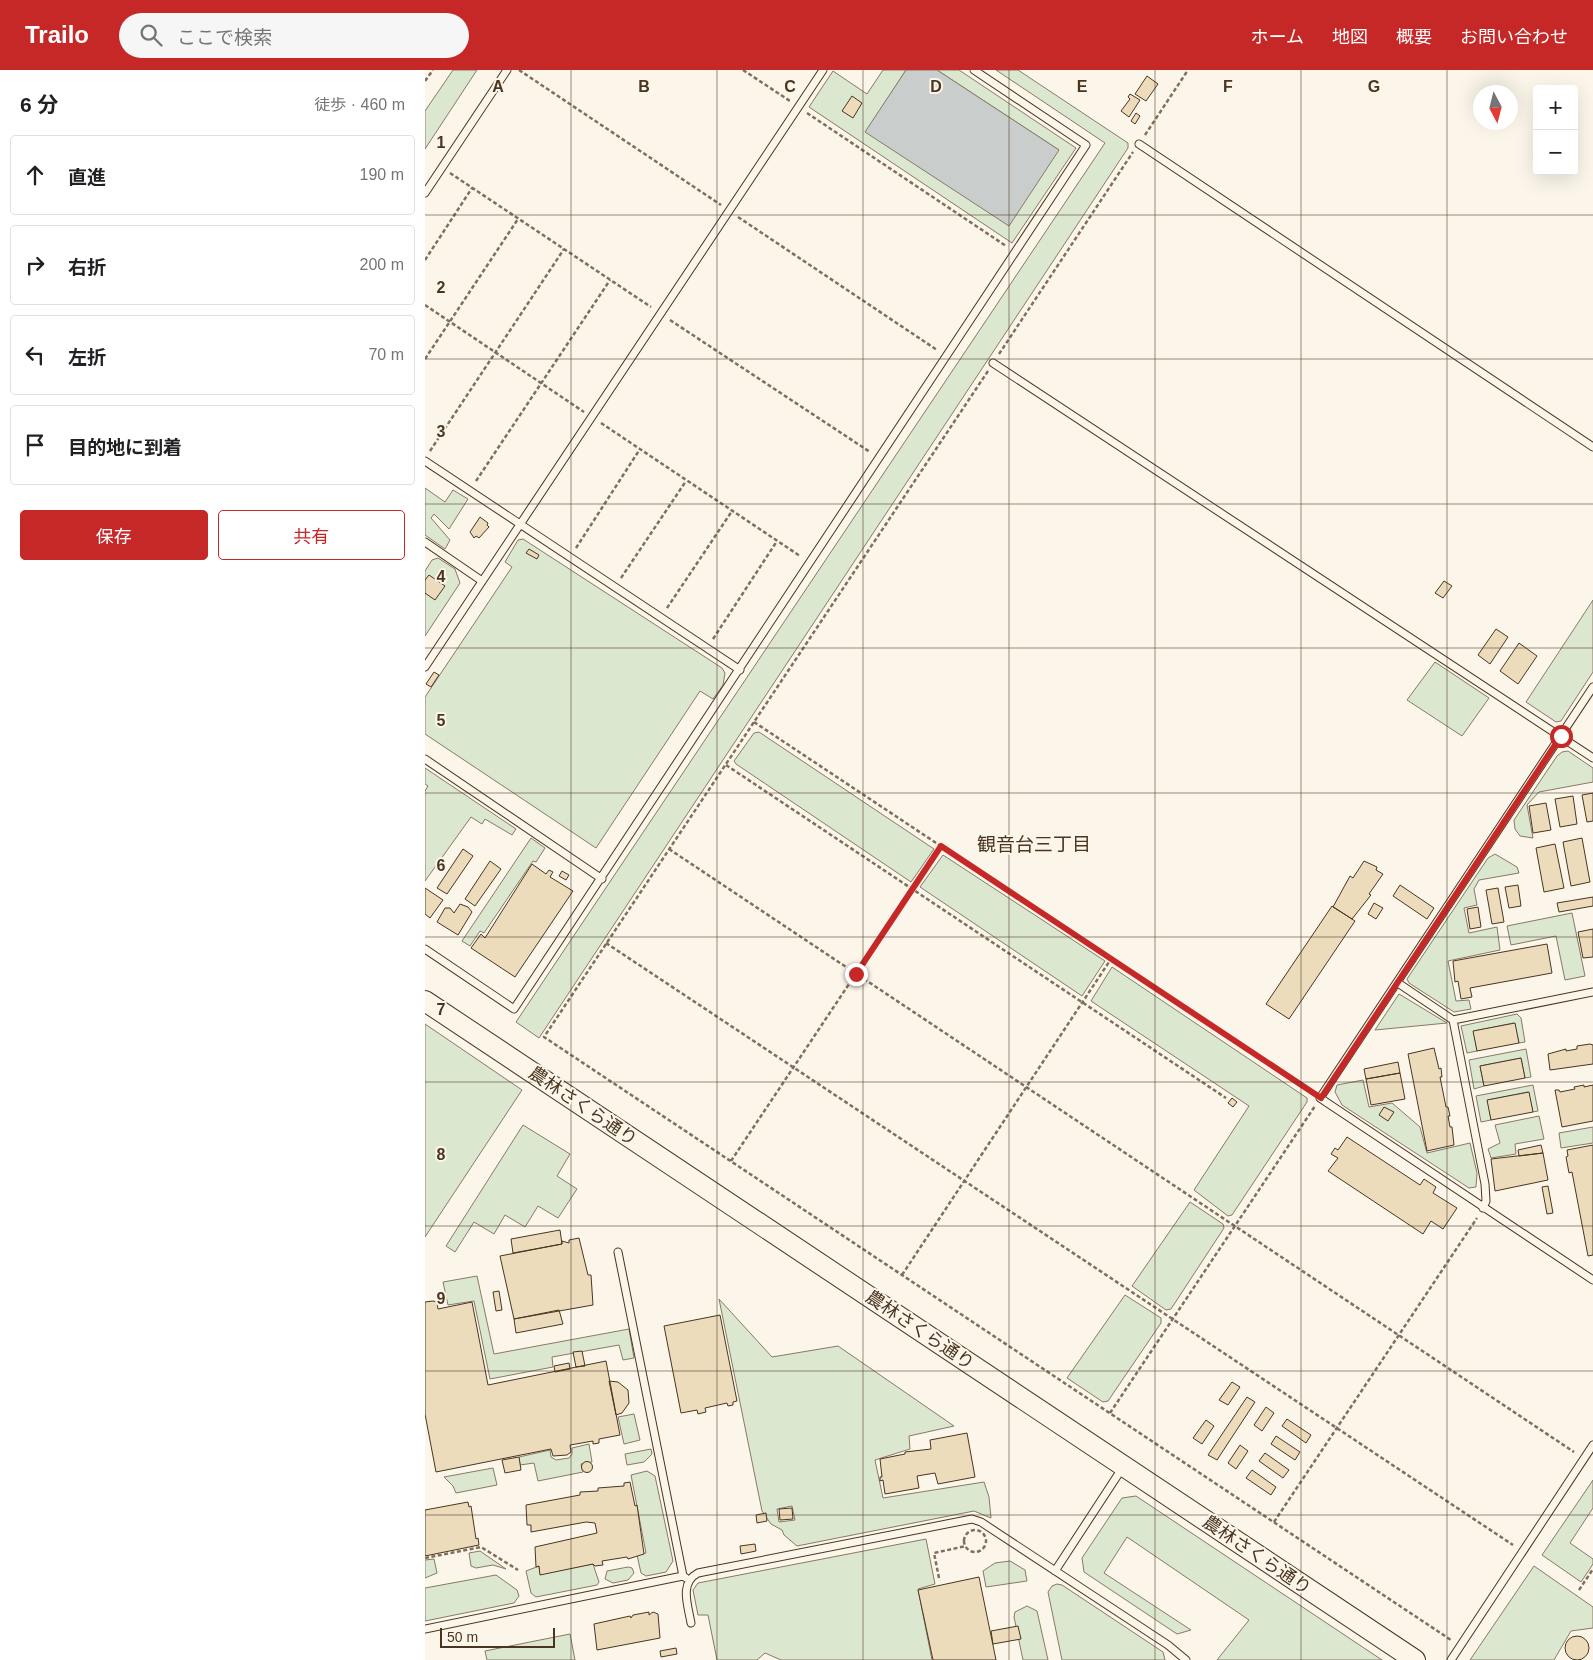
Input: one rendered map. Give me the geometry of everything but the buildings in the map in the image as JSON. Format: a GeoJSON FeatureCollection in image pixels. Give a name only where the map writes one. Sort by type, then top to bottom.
{"type":"FeatureCollection","features":[{"type":"Feature","properties":{"kind":"street","name":"農林さくら通り"},"geometry":{"type":"LineString","coordinates":[[425,1001],[1415,1660]]}},
{"type":"Feature","properties":{"kind":"lane"},"geometry":{"type":"LineString","coordinates":[[425,193],[507,70]]}},
{"type":"Feature","properties":{"kind":"lane"},"geometry":{"type":"LineString","coordinates":[[425,667],[823,70]]}},
{"type":"Feature","properties":{"kind":"lane"},"geometry":{"type":"LineString","coordinates":[[425,949],[514,1009],[1087,145],[974,70]]}},
{"type":"Feature","properties":{"kind":"lane"},"geometry":{"type":"LineString","coordinates":[[1139,144],[1593,447]]}},
{"type":"Feature","properties":{"kind":"lane"},"geometry":{"type":"LineString","coordinates":[[993,363],[1593,758]]}},
{"type":"Feature","properties":{"kind":"lane"},"geometry":{"type":"LineString","coordinates":[[425,460],[740,670]]}},
{"type":"Feature","properties":{"kind":"lane"},"geometry":{"type":"LineString","coordinates":[[425,542],[482,581]]}},
{"type":"Feature","properties":{"kind":"lane"},"geometry":{"type":"LineString","coordinates":[[1593,687],[1321,1098],[1593,1280]]}},
{"type":"Feature","properties":{"kind":"lane"},"geometry":{"type":"LineString","coordinates":[[425,759],[602,879]]}},
{"type":"Feature","properties":{"kind":"lane"},"geometry":{"type":"LineString","coordinates":[[1398,983],[1453,1020],[1485,1184],[1486,1201],[1483,1208]]}},
{"type":"Feature","properties":{"kind":"lane"},"geometry":{"type":"LineString","coordinates":[[1453,1020],[1593,992]]}},
{"type":"Feature","properties":{"kind":"lane"},"geometry":{"type":"LineString","coordinates":[[618,1252],[686,1578],[691,1623]]}},
{"type":"Feature","properties":{"kind":"lane"},"geometry":{"type":"LineString","coordinates":[[1451,1660],[1593,1445]]}},
{"type":"Feature","properties":{"kind":"lane"},"geometry":{"type":"LineString","coordinates":[[1055,1571],[1124,1465]]}},
{"type":"Feature","properties":{"kind":"lane"},"geometry":{"type":"LineString","coordinates":[[425,1629],[972,1519],[981,1522],[1168,1645],[1186,1660]]}},
{"type":"Feature","properties":{"kind":"path"},"geometry":{"type":"LineString","coordinates":[[425,81],[433,70]]}},
{"type":"Feature","properties":{"kind":"path"},"geometry":{"type":"LineString","coordinates":[[743,70],[1016,252]]}},
{"type":"Feature","properties":{"kind":"path"},"geometry":{"type":"LineString","coordinates":[[1188,70],[544,1037],[1460,1646]]}},
{"type":"Feature","properties":{"kind":"path"},"geometry":{"type":"LineString","coordinates":[[425,260],[472,188]]}},
{"type":"Feature","properties":{"kind":"path"},"geometry":{"type":"LineString","coordinates":[[425,359],[518,219]]}},
{"type":"Feature","properties":{"kind":"path"},"geometry":{"type":"LineString","coordinates":[[425,460],[564,249]]}},
{"type":"Feature","properties":{"kind":"path"},"geometry":{"type":"LineString","coordinates":[[470,491],[610,280]]}},
{"type":"Feature","properties":{"kind":"path"},"geometry":{"type":"LineString","coordinates":[[425,306],[810,562]]}},
{"type":"Feature","properties":{"kind":"path"},"geometry":{"type":"LineString","coordinates":[[570,558],[641,449]]}},
{"type":"Feature","properties":{"kind":"path"},"geometry":{"type":"LineString","coordinates":[[615,588],[687,480]]}},
{"type":"Feature","properties":{"kind":"path"},"geometry":{"type":"LineString","coordinates":[[661,618],[733,511]]}},
{"type":"Feature","properties":{"kind":"path"},"geometry":{"type":"LineString","coordinates":[[707,649],[778,541]]}},
{"type":"Feature","properties":{"kind":"path"},"geometry":{"type":"LineString","coordinates":[[754,722],[1321,1098],[1110,1413]]}},
{"type":"Feature","properties":{"kind":"path"},"geometry":{"type":"LineString","coordinates":[[726,764],[1226,1098]]}},
{"type":"Feature","properties":{"kind":"path"},"geometry":{"type":"LineString","coordinates":[[731,1161],[941,846]]}},
{"type":"Feature","properties":{"kind":"path"},"geometry":{"type":"LineString","coordinates":[[669,849],[1584,1459]]}},
{"type":"Feature","properties":{"kind":"path"},"geometry":{"type":"LineString","coordinates":[[607,943],[1523,1551]]}},
{"type":"Feature","properties":{"kind":"path"},"geometry":{"type":"LineString","coordinates":[[902,1274],[1111,959]]}},
{"type":"Feature","properties":{"kind":"path"},"geometry":{"type":"LineString","coordinates":[[1274,1522],[1483,1208]]}},
{"type":"Feature","properties":{"kind":"path"},"geometry":{"type":"LineString","coordinates":[[978,1530],[986,1537],[986,1544],[982,1550],[971,1551],[966,1546],[964,1539],[970,1531],[978,1530]]}},
{"type":"Feature","properties":{"kind":"path"},"geometry":{"type":"LineString","coordinates":[[939,1578],[934,1552],[966,1546]]}},
{"type":"Feature","properties":{"kind":"path"},"geometry":{"type":"LineString","coordinates":[[425,1558],[481,1547],[518,1570]]}},
{"type":"Feature","properties":{"kind":"path"},"geometry":{"type":"LineString","coordinates":[[1579,1590],[1593,1569]]}},
{"type":"Feature","properties":{"kind":"green space"},"geometry":{"type":"Polygon","coordinates":[[[453,70],[477,70],[425,149],[425,111],[453,70]]]}},
{"type":"Feature","properties":{"kind":"green space"},"geometry":{"type":"Polygon","coordinates":[[[883,70],[906,70],[866,132],[1059,150],[937,70],[959,70],[1076,148],[1012,243],[809,107],[833,71],[867,94],[883,70]]]}},
{"type":"Feature","properties":{"kind":"green space"},"geometry":{"type":"Polygon","coordinates":[[[996,70],[1018,70],[1128,143],[1128,148],[539,1038],[516,1022],[1105,143],[996,70]]]}},
{"type":"Feature","properties":{"kind":"green space"},"geometry":{"type":"Polygon","coordinates":[[[425,488],[445,502],[453,490],[468,499],[449,529],[434,514],[431,518],[450,540],[445,549],[425,535],[425,488]]]}},
{"type":"Feature","properties":{"kind":"green space"},"geometry":{"type":"Polygon","coordinates":[[[523,539],[722,668],[725,673],[723,685],[713,699],[700,691],[596,848],[425,734],[425,697],[512,567],[505,562],[518,540],[523,539]]]}},
{"type":"Feature","properties":{"kind":"green space"},"geometry":{"type":"Polygon","coordinates":[[[438,558],[455,569],[460,583],[425,636],[425,571],[432,560],[438,558]]]}},
{"type":"Feature","properties":{"kind":"green space"},"geometry":{"type":"Polygon","coordinates":[[[1593,600],[1593,672],[1561,721],[1556,722],[1526,702],[1593,600]]]}},
{"type":"Feature","properties":{"kind":"green space"},"geometry":{"type":"Polygon","coordinates":[[[1435,662],[1489,698],[1462,736],[1407,700],[1435,662]]]}},
{"type":"Feature","properties":{"kind":"green space"},"geometry":{"type":"Polygon","coordinates":[[[759,732],[934,849],[911,882],[736,764],[734,761],[754,733],[759,732]]]}},
{"type":"Feature","properties":{"kind":"green space"},"geometry":{"type":"Polygon","coordinates":[[[1568,751],[1593,768],[1593,782],[1539,792],[1527,805],[1533,838],[1520,836],[1515,829],[1514,820],[1557,756],[1562,752],[1568,751]]]}},
{"type":"Feature","properties":{"kind":"green space"},"geometry":{"type":"Polygon","coordinates":[[[425,768],[516,829],[512,835],[485,819],[482,824],[471,817],[425,881],[425,791],[428,786],[425,784],[425,768]]]}},
{"type":"Feature","properties":{"kind":"green space"},"geometry":{"type":"Polygon","coordinates":[[[531,838],[545,848],[536,862],[533,861],[484,933],[480,931],[470,946],[462,941],[531,838]]]}},
{"type":"Feature","properties":{"kind":"green space"},"geometry":{"type":"Polygon","coordinates":[[[1495,854],[1517,867],[1519,873],[1479,880],[1474,889],[1477,905],[1464,908],[1469,933],[1497,927],[1500,950],[1448,961],[1456,1001],[1469,1000],[1471,1009],[1454,1012],[1409,983],[1407,979],[1488,858],[1495,854]]]}},
{"type":"Feature","properties":{"kind":"green space"},"geometry":{"type":"Polygon","coordinates":[[[943,855],[1105,961],[1082,996],[920,887],[943,855]]]}},
{"type":"Feature","properties":{"kind":"green space"},"geometry":{"type":"Polygon","coordinates":[[[1572,913],[1585,976],[1565,980],[1556,936],[1511,945],[1507,926],[1572,913]]]}},
{"type":"Feature","properties":{"kind":"green space"},"geometry":{"type":"Polygon","coordinates":[[[1112,967],[1307,1098],[1307,1102],[1232,1215],[1228,1216],[1194,1190],[1249,1106],[1091,1001],[1112,967]]]}},
{"type":"Feature","properties":{"kind":"green space"},"geometry":{"type":"Polygon","coordinates":[[[1399,994],[1447,1023],[1375,1030],[1399,994]]]}},
{"type":"Feature","properties":{"kind":"green space"},"geometry":{"type":"Polygon","coordinates":[[[1517,1014],[1521,1018],[1525,1042],[1519,1043],[1514,1023],[1474,1031],[1477,1051],[1467,1053],[1461,1026],[1517,1014]]]}},
{"type":"Feature","properties":{"kind":"green space"},"geometry":{"type":"Polygon","coordinates":[[[425,1024],[522,1090],[425,1237],[425,1024]]]}},
{"type":"Feature","properties":{"kind":"green space"},"geometry":{"type":"Polygon","coordinates":[[[1526,1049],[1531,1077],[1525,1078],[1521,1058],[1480,1066],[1484,1086],[1474,1089],[1469,1060],[1526,1049]]]}},
{"type":"Feature","properties":{"kind":"green space"},"geometry":{"type":"Polygon","coordinates":[[[1363,1080],[1369,1107],[1392,1103],[1420,1127],[1427,1153],[1470,1143],[1477,1173],[1476,1187],[1469,1188],[1342,1105],[1335,1092],[1337,1085],[1363,1080]]]}},
{"type":"Feature","properties":{"kind":"green space"},"geometry":{"type":"Polygon","coordinates":[[[1533,1085],[1538,1111],[1533,1112],[1528,1092],[1488,1100],[1491,1120],[1481,1122],[1476,1096],[1533,1085]]]}},
{"type":"Feature","properties":{"kind":"green space"},"geometry":{"type":"Polygon","coordinates":[[[1539,1116],[1544,1139],[1515,1144],[1516,1154],[1491,1158],[1488,1149],[1500,1143],[1495,1125],[1539,1116]]]}},
{"type":"Feature","properties":{"kind":"green space"},"geometry":{"type":"Polygon","coordinates":[[[523,1125],[570,1154],[557,1176],[577,1189],[558,1218],[538,1206],[525,1227],[505,1215],[494,1234],[474,1222],[455,1252],[446,1246],[523,1125]]]}},
{"type":"Feature","properties":{"kind":"green space"},"geometry":{"type":"Polygon","coordinates":[[[1593,1127],[1593,1143],[1561,1148],[1559,1133],[1593,1127]]]}},
{"type":"Feature","properties":{"kind":"green space"},"geometry":{"type":"Polygon","coordinates":[[[1190,1202],[1223,1224],[1224,1228],[1171,1309],[1166,1310],[1132,1286],[1190,1202]]]}},
{"type":"Feature","properties":{"kind":"green space"},"geometry":{"type":"Polygon","coordinates":[[[477,1276],[494,1354],[629,1329],[634,1358],[623,1360],[619,1345],[552,1357],[553,1367],[490,1379],[474,1301],[448,1305],[443,1282],[477,1276]]]}},
{"type":"Feature","properties":{"kind":"green space"},"geometry":{"type":"Polygon","coordinates":[[[1125,1295],[1161,1318],[1161,1323],[1108,1401],[1103,1402],[1067,1378],[1125,1295]]]}},
{"type":"Feature","properties":{"kind":"green space"},"geometry":{"type":"Polygon","coordinates":[[[719,1299],[772,1357],[838,1346],[954,1426],[909,1436],[910,1449],[875,1460],[883,1498],[984,1482],[989,1497],[991,1518],[974,1511],[797,1546],[784,1535],[782,1530],[771,1524],[762,1511],[719,1299]],[[792,1506],[777,1509],[779,1522],[795,1520],[792,1506]]]}},
{"type":"Feature","properties":{"kind":"green space"},"geometry":{"type":"Polygon","coordinates":[[[634,1414],[640,1440],[624,1444],[618,1417],[634,1414]]]}},
{"type":"Feature","properties":{"kind":"green space"},"geometry":{"type":"Polygon","coordinates":[[[589,1444],[592,1462],[581,1464],[583,1472],[538,1481],[534,1463],[520,1465],[519,1457],[550,1450],[551,1457],[556,1460],[569,1458],[572,1454],[572,1448],[589,1444]]]}},
{"type":"Feature","properties":{"kind":"green space"},"geometry":{"type":"Polygon","coordinates":[[[651,1449],[652,1454],[644,1462],[627,1465],[625,1454],[651,1449]]]}},
{"type":"Feature","properties":{"kind":"green space"},"geometry":{"type":"Polygon","coordinates":[[[493,1468],[497,1485],[456,1493],[453,1486],[444,1477],[493,1468]]]}},
{"type":"Feature","properties":{"kind":"green space"},"geometry":{"type":"Polygon","coordinates":[[[647,1471],[655,1476],[673,1561],[666,1572],[646,1576],[641,1573],[637,1555],[646,1553],[631,1475],[647,1471]]]}},
{"type":"Feature","properties":{"kind":"green space"},"geometry":{"type":"Polygon","coordinates":[[[1593,1480],[1593,1508],[1570,1543],[1593,1559],[1593,1564],[1581,1582],[1542,1555],[1593,1480]]]}},
{"type":"Feature","properties":{"kind":"green space"},"geometry":{"type":"Polygon","coordinates":[[[1136,1496],[1382,1660],[1217,1660],[1249,1620],[1127,1537],[1104,1573],[1191,1630],[1177,1634],[1084,1572],[1082,1558],[1122,1498],[1136,1496]]]}},
{"type":"Feature","properties":{"kind":"green space"},"geometry":{"type":"Polygon","coordinates":[[[926,1539],[935,1584],[918,1589],[932,1660],[781,1660],[765,1653],[757,1660],[717,1660],[708,1615],[698,1615],[693,1590],[698,1583],[926,1539]]]}},
{"type":"Feature","properties":{"kind":"green space"},"geometry":{"type":"Polygon","coordinates":[[[480,1551],[506,1569],[493,1565],[476,1568],[471,1566],[469,1553],[480,1551]]]}},
{"type":"Feature","properties":{"kind":"green space"},"geometry":{"type":"Polygon","coordinates":[[[434,1559],[437,1573],[425,1578],[425,1560],[434,1559]]]}},
{"type":"Feature","properties":{"kind":"green space"},"geometry":{"type":"Polygon","coordinates":[[[1010,1561],[1025,1570],[1027,1581],[986,1587],[983,1571],[995,1563],[1010,1561]]]}},
{"type":"Feature","properties":{"kind":"green space"},"geometry":{"type":"Polygon","coordinates":[[[593,1564],[599,1582],[597,1585],[536,1597],[531,1593],[526,1571],[539,1566],[540,1574],[593,1564]]]}},
{"type":"Feature","properties":{"kind":"green space"},"geometry":{"type":"Polygon","coordinates":[[[1534,1566],[1593,1607],[1593,1628],[1571,1631],[1554,1660],[1470,1660],[1534,1566]]]}},
{"type":"Feature","properties":{"kind":"green space"},"geometry":{"type":"Polygon","coordinates":[[[632,1568],[634,1573],[628,1580],[613,1583],[605,1579],[607,1571],[632,1568]]]}},
{"type":"Feature","properties":{"kind":"green space"},"geometry":{"type":"Polygon","coordinates":[[[496,1575],[517,1590],[519,1596],[514,1603],[425,1621],[425,1588],[496,1575]]]}},
{"type":"Feature","properties":{"kind":"green space"},"geometry":{"type":"Polygon","coordinates":[[[1062,1585],[1163,1652],[1165,1660],[1062,1660],[1048,1592],[1052,1586],[1062,1585]]]}},
{"type":"Feature","properties":{"kind":"green space"},"geometry":{"type":"Polygon","coordinates":[[[1027,1606],[1037,1611],[1048,1660],[1023,1660],[1014,1617],[1015,1612],[1027,1606]]]}},
{"type":"Feature","properties":{"kind":"green space"},"geometry":{"type":"Polygon","coordinates":[[[570,1634],[575,1660],[487,1660],[485,1651],[570,1634]]]}},
{"type":"Feature","properties":{"kind":"shaded area"},"geometry":{"type":"Polygon","coordinates":[[[906,70],[937,70],[1059,150],[1009,226],[865,132],[906,70]]]}},
{"type":"Feature","properties":{"kind":"district","name":"観音台三丁目"},"geometry":{"type":"Point","coordinates":[1034,844]}},
{"type":"Feature","properties":{"kind":"route"},"geometry":{"type":"LineString","coordinates":[[856,974],[941,846],[1321,1098],[1561,736]]}}]}
